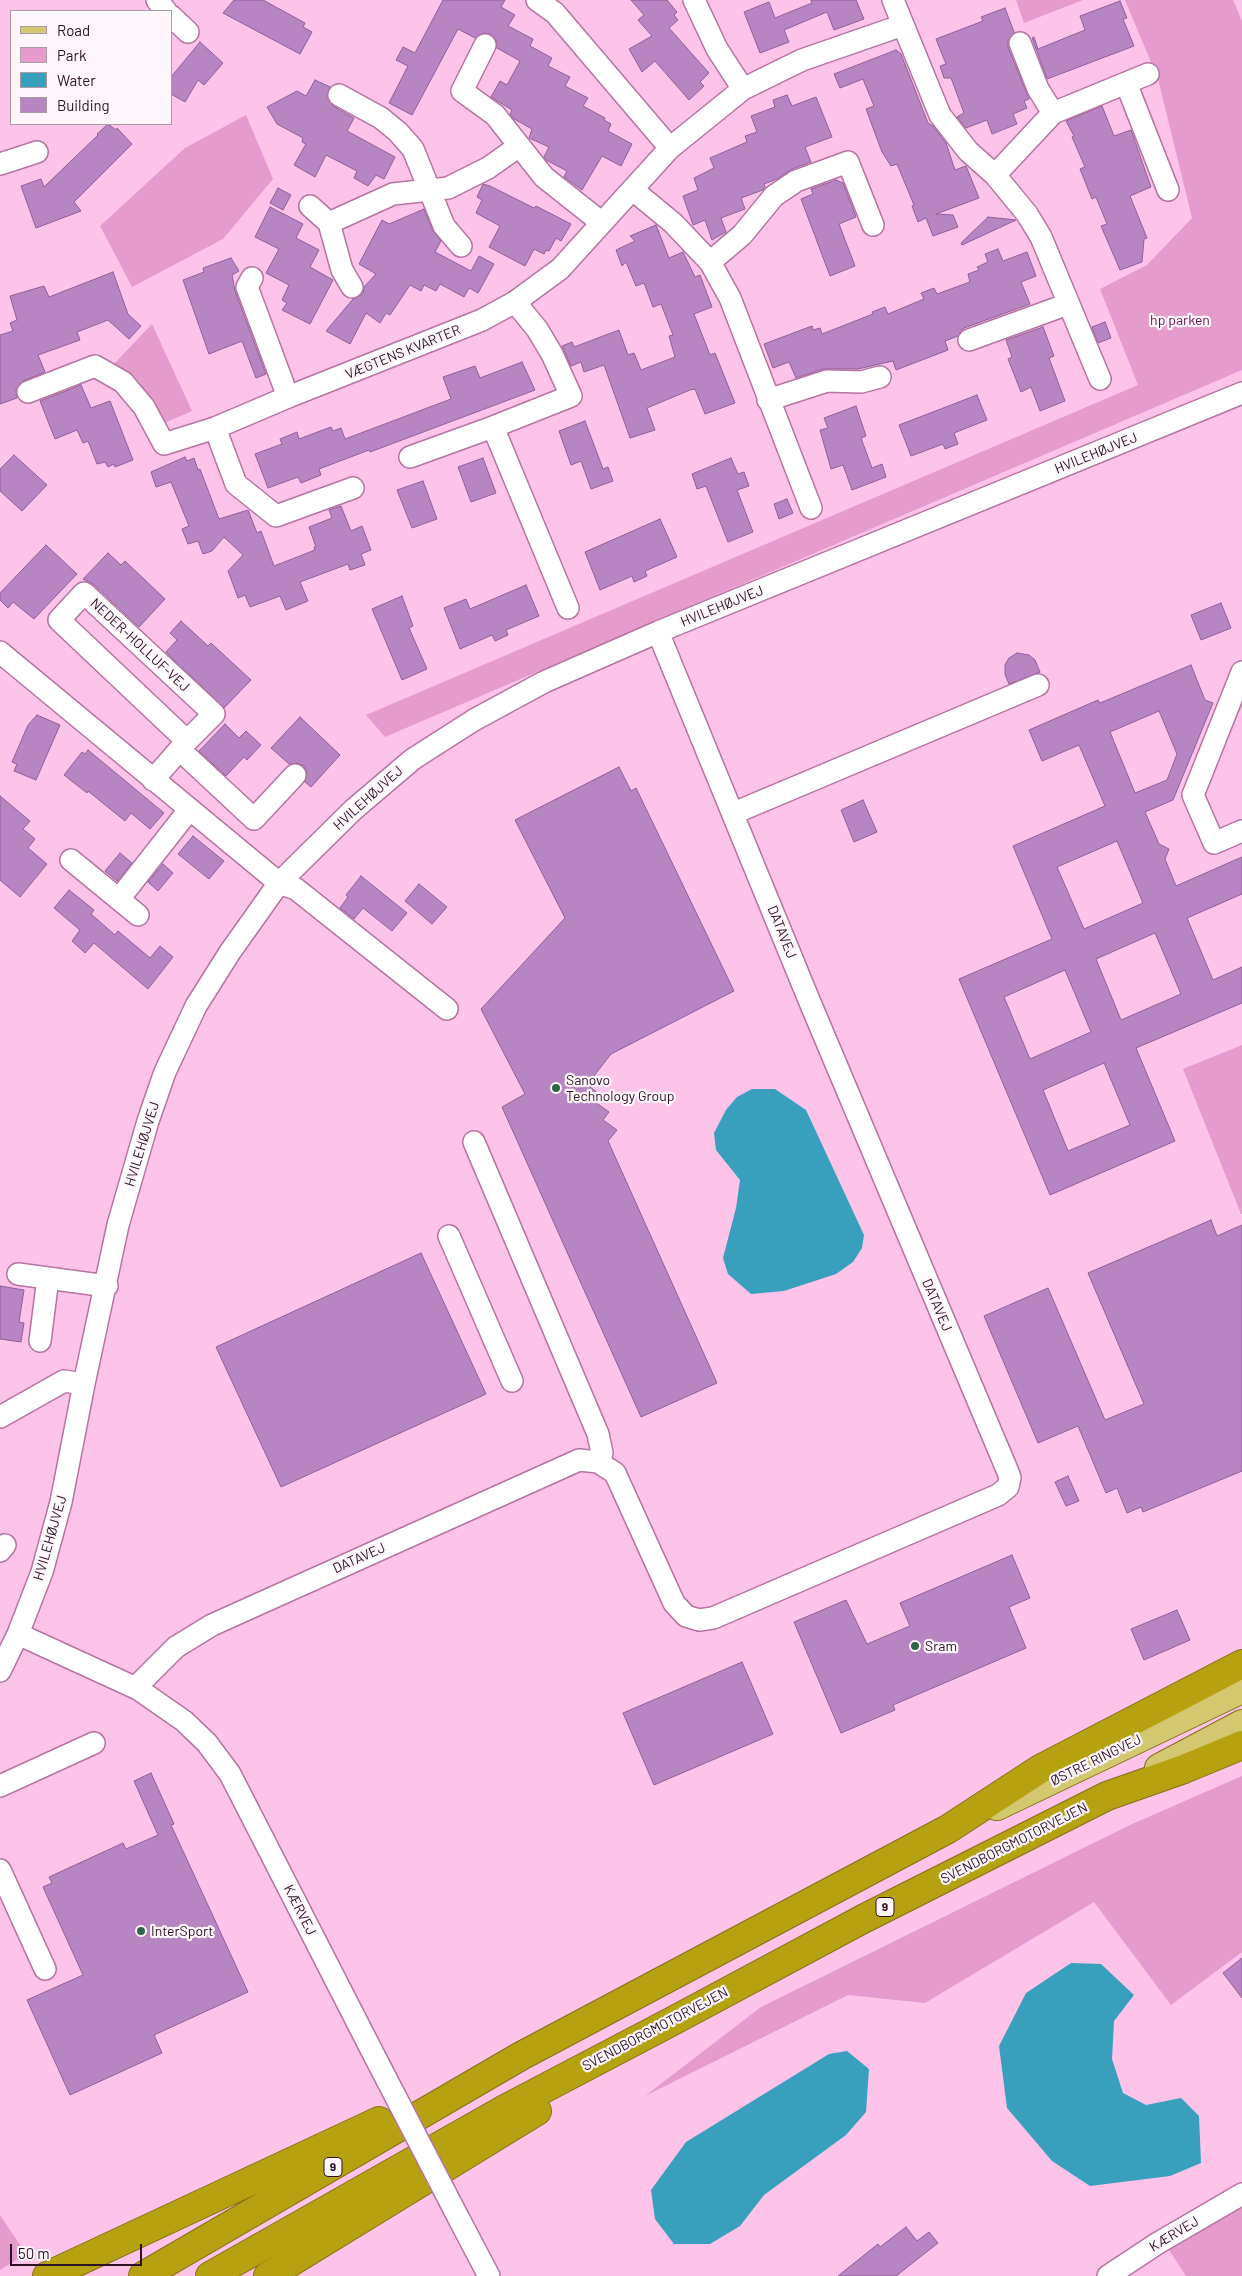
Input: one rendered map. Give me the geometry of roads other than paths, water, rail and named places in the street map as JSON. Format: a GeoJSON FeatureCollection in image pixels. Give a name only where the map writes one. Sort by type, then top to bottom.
{"type":"FeatureCollection","features":[{"type":"Feature","properties":{"kind":"highway"},"geometry":{"type":"LineString","coordinates":[[948,1829],[1040,1769],[1242,1664]]}},
{"type":"Feature","properties":{"kind":"highway","name":"SVENDBORGMOTORVEJEN"},"geometry":{"type":"LineString","coordinates":[[210,2276],[505,2108],[863,1919],[1107,1796],[1184,1770],[1242,1745]]}},
{"type":"Feature","properties":{"kind":"highway","name":"9"},"geometry":{"type":"LineString","coordinates":[[143,2276],[521,2056],[781,1916],[948,1829]]}},
{"type":"Feature","properties":{"kind":"highway"},"geometry":{"type":"LineString","coordinates":[[268,2276],[596,2076],[667,2024]]}},
{"type":"Feature","properties":{"kind":"highway"},"geometry":{"type":"LineString","coordinates":[[47,2276],[521,2056]]}},
{"type":"Feature","properties":{"kind":"highway"},"geometry":{"type":"LineString","coordinates":[[81,2276],[263,2177]]}},
{"type":"Feature","properties":{"kind":"main road","name":"ØSTRE RINGVEJ"},"geometry":{"type":"LineString","coordinates":[[948,1829],[1050,1783],[1242,1689]]}},
{"type":"Feature","properties":{"kind":"main road"},"geometry":{"type":"LineString","coordinates":[[1107,1796],[1242,1724]]}},
{"type":"Feature","properties":{"kind":"street"},"geometry":{"type":"LineString","coordinates":[[157,0],[165,10]]}},
{"type":"Feature","properties":{"kind":"street"},"geometry":{"type":"LineString","coordinates":[[537,0],[555,13],[670,148]]}},
{"type":"Feature","properties":{"kind":"street"},"geometry":{"type":"LineString","coordinates":[[694,0],[717,49],[743,89]]}},
{"type":"Feature","properties":{"kind":"street"},"geometry":{"type":"LineString","coordinates":[[893,0],[940,115],[968,151],[995,175],[1027,214],[1041,237],[1100,379]]}},
{"type":"Feature","properties":{"kind":"street"},"geometry":{"type":"LineString","coordinates":[[172,17],[188,32]]}},
{"type":"Feature","properties":{"kind":"street","name":"VÆGTENS KVARTER"},"geometry":{"type":"LineString","coordinates":[[28,392],[95,366],[123,382],[144,407],[164,444],[215,428],[482,320],[515,302],[560,269],[670,148],[743,89],[802,60],[902,25]]}},
{"type":"Feature","properties":{"kind":"street"},"geometry":{"type":"LineString","coordinates":[[1020,44],[1038,89],[1052,113]]}},
{"type":"Feature","properties":{"kind":"street"},"geometry":{"type":"LineString","coordinates":[[486,45],[462,91],[494,115],[544,177],[602,223]]}},
{"type":"Feature","properties":{"kind":"street"},"geometry":{"type":"LineString","coordinates":[[995,175],[1052,113],[1148,74]]}},
{"type":"Feature","properties":{"kind":"street"},"geometry":{"type":"LineString","coordinates":[[1126,83],[1168,190]]}},
{"type":"Feature","properties":{"kind":"street"},"geometry":{"type":"LineString","coordinates":[[339,95],[381,118],[398,132],[412,149],[444,226],[461,246]]}},
{"type":"Feature","properties":{"kind":"street"},"geometry":{"type":"LineString","coordinates":[[329,223],[393,194],[448,188],[488,168],[519,146]]}},
{"type":"Feature","properties":{"kind":"street"},"geometry":{"type":"LineString","coordinates":[[0,164],[37,152]]}},
{"type":"Feature","properties":{"kind":"street"},"geometry":{"type":"LineString","coordinates":[[710,262],[742,235],[774,196],[796,181],[848,162],[873,225]]}},
{"type":"Feature","properties":{"kind":"street"},"geometry":{"type":"LineString","coordinates":[[633,190],[673,224],[710,262],[730,298],[811,508]]}},
{"type":"Feature","properties":{"kind":"street"},"geometry":{"type":"LineString","coordinates":[[310,206],[329,223],[342,270],[352,287]]}},
{"type":"Feature","properties":{"kind":"street"},"geometry":{"type":"LineString","coordinates":[[252,278],[247,287],[288,397]]}},
{"type":"Feature","properties":{"kind":"street"},"geometry":{"type":"LineString","coordinates":[[410,457],[494,427],[571,396],[552,354],[537,329],[515,302]]}},
{"type":"Feature","properties":{"kind":"street"},"geometry":{"type":"LineString","coordinates":[[969,340],[1068,304]]}},
{"type":"Feature","properties":{"kind":"street"},"geometry":{"type":"LineString","coordinates":[[768,400],[827,381],[861,382],[880,377]]}},
{"type":"Feature","properties":{"kind":"street","name":"HVILEHØJVEJ"},"geometry":{"type":"LineString","coordinates":[[0,1671],[18,1634],[42,1572],[61,1502],[84,1384],[107,1286],[118,1225],[148,1121],[165,1072],[196,1006],[230,952],[279,883],[353,810],[413,759],[474,720],[544,682],[658,632],[1242,393]]}},
{"type":"Feature","properties":{"kind":"street"},"geometry":{"type":"LineString","coordinates":[[494,427],[568,608]]}},
{"type":"Feature","properties":{"kind":"street"},"geometry":{"type":"LineString","coordinates":[[215,428],[236,484],[276,516],[353,488]]}},
{"type":"Feature","properties":{"kind":"street","name":"NEDER-HOLLUF-VEJ"},"geometry":{"type":"LineString","coordinates":[[153,780],[184,746],[214,714],[84,593],[59,620],[184,746],[254,819],[295,775]]}},
{"type":"Feature","properties":{"kind":"street","name":"DATAVEJ"},"geometry":{"type":"LineString","coordinates":[[138,1689],[142,1681],[176,1646],[212,1625],[564,1465],[580,1460],[598,1462],[615,1473],[674,1603],[686,1616],[699,1620],[713,1618],[998,1495],[1006,1490],[1009,1484],[1008,1472],[809,1000],[734,813],[658,632]]}},
{"type":"Feature","properties":{"kind":"street"},"geometry":{"type":"LineString","coordinates":[[0,652],[279,883],[296,889],[447,1009]]}},
{"type":"Feature","properties":{"kind":"street"},"geometry":{"type":"LineString","coordinates":[[1242,672],[1193,795],[1214,843],[1242,831]]}},
{"type":"Feature","properties":{"kind":"street"},"geometry":{"type":"LineString","coordinates":[[734,813],[1038,685]]}},
{"type":"Feature","properties":{"kind":"street"},"geometry":{"type":"LineString","coordinates":[[119,899],[189,810]]}},
{"type":"Feature","properties":{"kind":"street"},"geometry":{"type":"LineString","coordinates":[[71,860],[138,915]]}},
{"type":"Feature","properties":{"kind":"street"},"geometry":{"type":"LineString","coordinates":[[476,1148],[598,1434],[602,1453],[598,1462]]}},
{"type":"Feature","properties":{"kind":"street"},"geometry":{"type":"LineString","coordinates":[[449,1236],[512,1381]]}},
{"type":"Feature","properties":{"kind":"street"},"geometry":{"type":"LineString","coordinates":[[18,1274],[107,1286]]}},
{"type":"Feature","properties":{"kind":"street"},"geometry":{"type":"LineString","coordinates":[[40,1341],[48,1278]]}},
{"type":"Feature","properties":{"kind":"street"},"geometry":{"type":"LineString","coordinates":[[0,1417],[64,1381],[84,1384]]}},
{"type":"Feature","properties":{"kind":"street","name":"KÆRVEJ"},"geometry":{"type":"LineString","coordinates":[[18,1634],[138,1689],[184,1720],[207,1743],[230,1774],[489,2276]]}},
{"type":"Feature","properties":{"kind":"street"},"geometry":{"type":"LineString","coordinates":[[0,1786],[94,1743]]}},
{"type":"Feature","properties":{"kind":"street"},"geometry":{"type":"LineString","coordinates":[[0,1870],[45,1969]]}},
{"type":"Feature","properties":{"kind":"street","name":"KÆRVEJ"},"geometry":{"type":"LineString","coordinates":[[1108,2276],[1158,2243],[1242,2194]]}},
{"type":"Feature","properties":{"kind":"water"},"geometry":{"type":"Polygon","coordinates":[[[752,1089],[775,1089],[806,1110],[864,1235],[862,1248],[853,1262],[836,1274],[784,1291],[751,1294],[728,1274],[723,1258],[736,1208],[740,1180],[716,1150],[714,1133],[726,1110],[737,1097],[752,1089]]]}},
{"type":"Feature","properties":{"kind":"water"},"geometry":{"type":"Polygon","coordinates":[[[1071,1963],[1101,1964],[1134,1995],[1114,2021],[1112,2059],[1123,2093],[1146,2105],[1181,2098],[1199,2116],[1201,2163],[1170,2176],[1090,2186],[1052,2161],[1007,2108],[999,2046],[1026,1993],[1071,1963]]]}},
{"type":"Feature","properties":{"kind":"water"},"geometry":{"type":"Polygon","coordinates":[[[847,2051],[869,2069],[866,2112],[846,2135],[764,2195],[740,2226],[710,2244],[674,2244],[655,2219],[651,2190],[686,2142],[829,2054],[847,2051]]]}},
{"type":"Feature","properties":{"kind":"place","name":"Sanovo Technology Group"},"geometry":{"type":"Point","coordinates":[556,1088]}},
{"type":"Feature","properties":{"kind":"place","name":"Sram"},"geometry":{"type":"Point","coordinates":[915,1646]}},
{"type":"Feature","properties":{"kind":"place","name":"InterSport"},"geometry":{"type":"Point","coordinates":[141,1931]}},
{"type":"Feature","properties":{"kind":"park label","name":"hp parken"},"geometry":{"type":"Point","coordinates":[1180,320]}}]}
